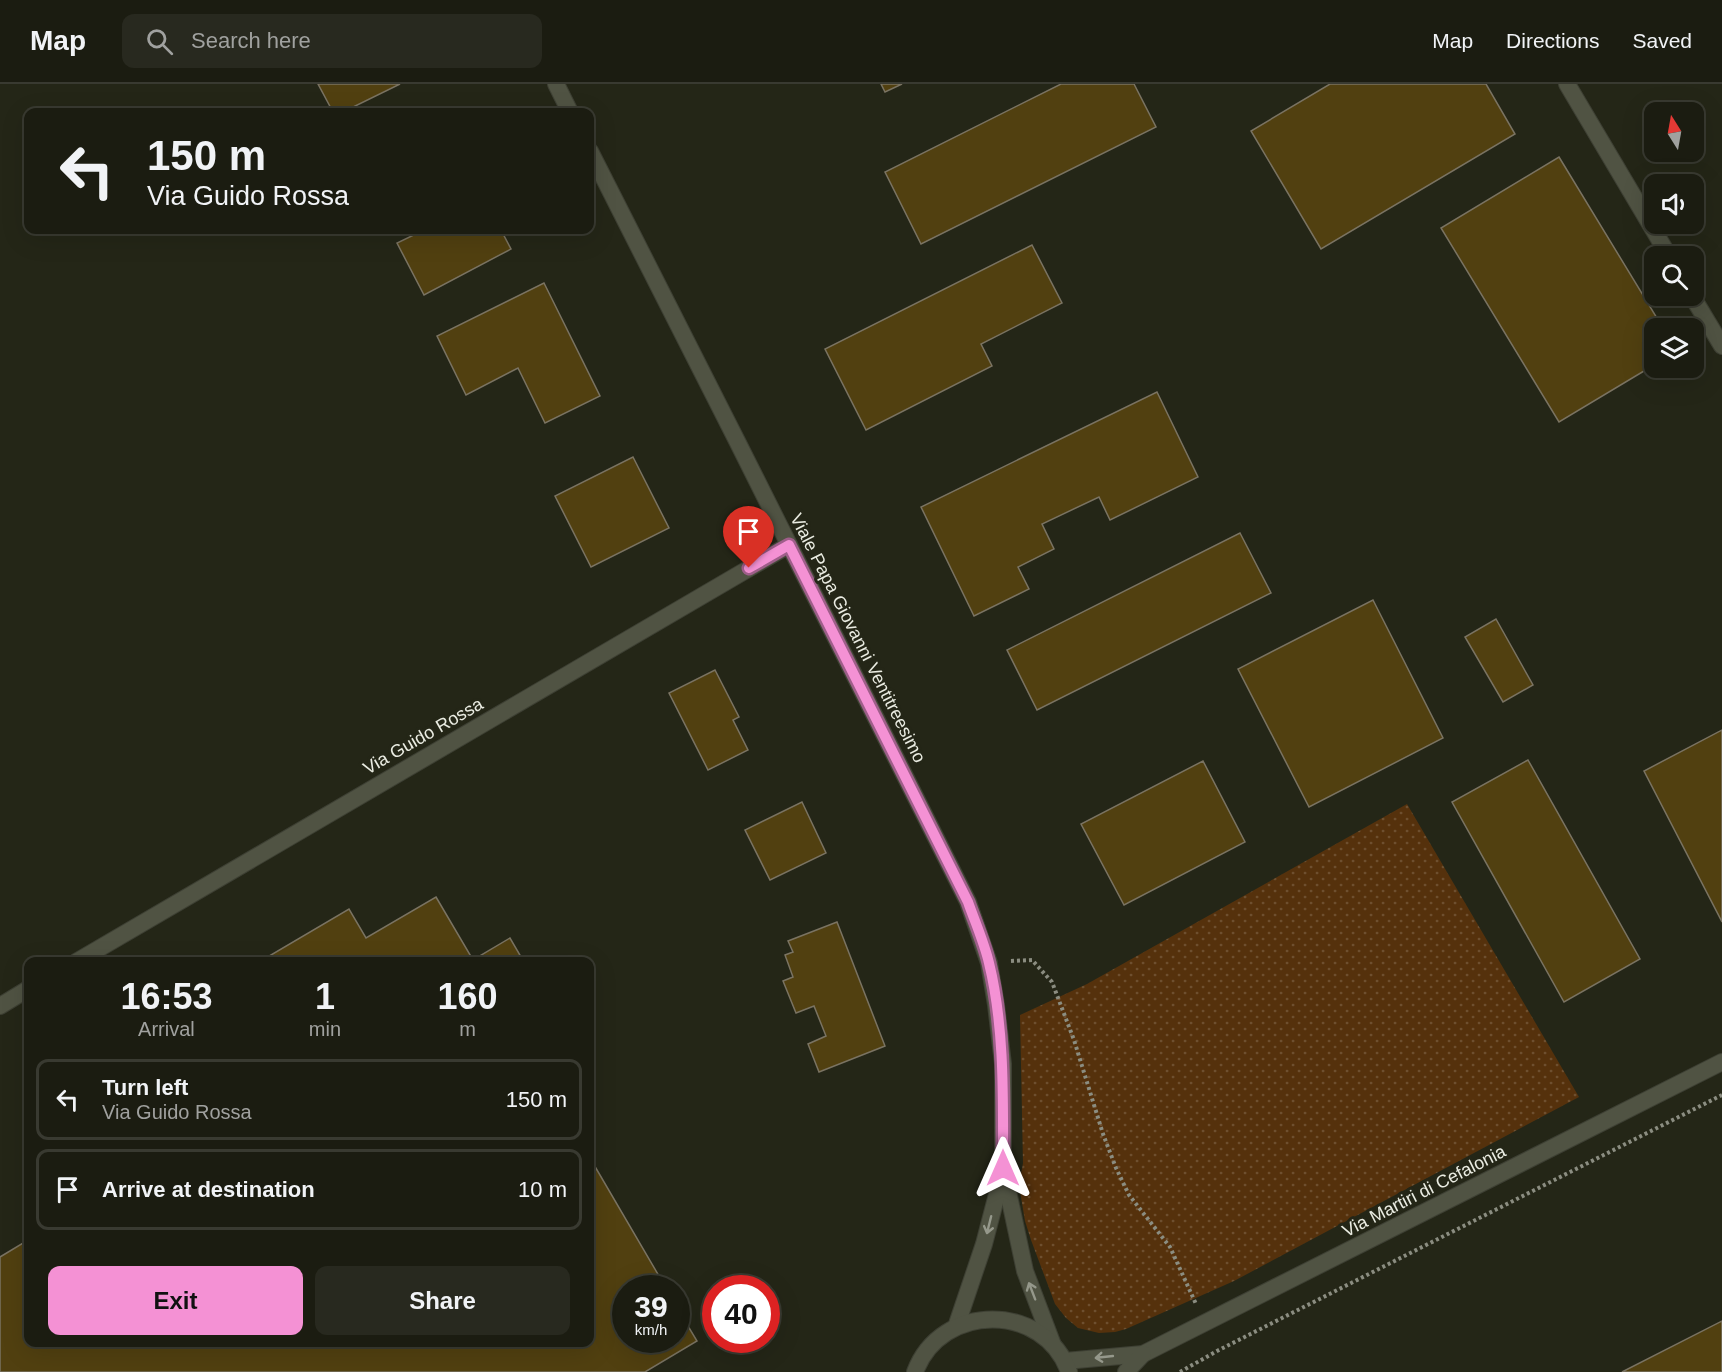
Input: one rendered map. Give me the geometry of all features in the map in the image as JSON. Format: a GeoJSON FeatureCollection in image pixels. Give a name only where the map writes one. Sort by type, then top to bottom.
{"type":"FeatureCollection","features":[{"type":"Feature","properties":{"kind":"street"},"geometry":{"type":"LineString","coordinates":[[556,84],[568,108]]}},
{"type":"Feature","properties":{"kind":"street"},"geometry":{"type":"LineString","coordinates":[[1567,84],[1663,246]]}},
{"type":"Feature","properties":{"kind":"street","name":"Viale Papa Giovanni Ventitreesimo"},"geometry":{"type":"LineString","coordinates":[[594,159],[968,902],[989,963],[996,1005],[1003,1064],[1003,1168],[1024,1271],[1053,1345]]}},
{"type":"Feature","properties":{"kind":"street"},"geometry":{"type":"LineString","coordinates":[[1698,306],[1722,345]]}},
{"type":"Feature","properties":{"kind":"street","name":"Via Guido Rossa"},"geometry":{"type":"LineString","coordinates":[[85,957],[789,545]]}},
{"type":"Feature","properties":{"kind":"street"},"geometry":{"type":"LineString","coordinates":[[0,1006],[24,991]]}},
{"type":"Feature","properties":{"kind":"street","name":"Via Martiri di Cefalonia"},"geometry":{"type":"LineString","coordinates":[[1067,1367],[1143,1354],[1722,1062]]}},
{"type":"Feature","properties":{"kind":"street","name":"Viale Papa Giovanni Ventitreesimo"},"geometry":{"type":"LineString","coordinates":[[956,1327],[984,1244],[1003,1168]]}},
{"type":"Feature","properties":{"kind":"street"},"geometry":{"type":"LineString","coordinates":[[915,1372],[919,1362],[935,1341],[956,1327],[982,1319],[1008,1320],[1032,1329],[1053,1345],[1067,1367]]}},
{"type":"Feature","properties":{"kind":"street","name":"Via Martiri di Cefalonia"},"geometry":{"type":"LineString","coordinates":[[1126,1372],[1143,1354]]}},
{"type":"Feature","properties":{"kind":"path"},"geometry":{"type":"LineString","coordinates":[[989,963],[1032,960],[1052,982],[1116,1167],[1129,1195],[1170,1247],[1217,1351]]}},
{"type":"Feature","properties":{"kind":"path"},"geometry":{"type":"LineString","coordinates":[[1180,1372],[1217,1351],[1722,1095]]}},
{"type":"Feature","properties":{"kind":"shaded area"},"geometry":{"type":"Polygon","coordinates":[[[1407,804],[1579,1097],[1234,1281],[1126,1329],[1099,1333],[1078,1328],[1055,1304],[1025,1221],[1019,1185],[1023,1163],[1020,1015],[1087,984],[1407,804]]]}},
{"type":"Feature","properties":{"kind":"building"},"geometry":{"type":"Polygon","coordinates":[[[318,84],[400,84],[351,108],[331,108],[318,84]]]}},
{"type":"Feature","properties":{"kind":"building"},"geometry":{"type":"Polygon","coordinates":[[[881,84],[902,84],[885,92],[881,84]]]}},
{"type":"Feature","properties":{"kind":"building"},"geometry":{"type":"Polygon","coordinates":[[[1061,84],[1134,84],[1156,127],[921,244],[885,172],[1061,84]]]}},
{"type":"Feature","properties":{"kind":"building"},"geometry":{"type":"Polygon","coordinates":[[[1330,84],[1486,84],[1515,134],[1321,249],[1251,131],[1330,84]]]}},
{"type":"Feature","properties":{"kind":"building"},"geometry":{"type":"Polygon","coordinates":[[[1559,157],[1644,297],[1644,306],[1650,306],[1657,318],[1644,318],[1644,371],[1559,422],[1441,228],[1559,157]]]}},
{"type":"Feature","properties":{"kind":"building"},"geometry":{"type":"Polygon","coordinates":[[[416,234],[503,234],[511,249],[424,295],[397,243],[416,234]]]}},
{"type":"Feature","properties":{"kind":"building"},"geometry":{"type":"Polygon","coordinates":[[[1032,245],[1062,303],[981,344],[992,366],[866,430],[825,349],[1032,245]]]}},
{"type":"Feature","properties":{"kind":"building"},"geometry":{"type":"Polygon","coordinates":[[[544,283],[600,396],[545,423],[518,368],[466,395],[437,336],[544,283]]]}},
{"type":"Feature","properties":{"kind":"building"},"geometry":{"type":"Polygon","coordinates":[[[1157,392],[1198,477],[1110,520],[1099,497],[1042,524],[1054,549],[1018,567],[1029,589],[974,616],[921,507],[1157,392]]]}},
{"type":"Feature","properties":{"kind":"building"},"geometry":{"type":"Polygon","coordinates":[[[633,457],[669,528],[591,567],[555,496],[633,457]]]}},
{"type":"Feature","properties":{"kind":"building"},"geometry":{"type":"Polygon","coordinates":[[[1240,533],[1271,593],[1037,710],[1007,650],[1240,533]]]}},
{"type":"Feature","properties":{"kind":"building"},"geometry":{"type":"Polygon","coordinates":[[[1373,600],[1443,738],[1309,807],[1238,669],[1373,600]]]}},
{"type":"Feature","properties":{"kind":"building"},"geometry":{"type":"Polygon","coordinates":[[[1496,619],[1533,685],[1503,702],[1465,637],[1496,619]]]}},
{"type":"Feature","properties":{"kind":"building"},"geometry":{"type":"Polygon","coordinates":[[[715,670],[739,717],[733,720],[748,750],[708,770],[669,693],[715,670]]]}},
{"type":"Feature","properties":{"kind":"building"},"geometry":{"type":"Polygon","coordinates":[[[1722,730],[1722,922],[1644,771],[1722,730]]]}},
{"type":"Feature","properties":{"kind":"building"},"geometry":{"type":"Polygon","coordinates":[[[1528,760],[1640,959],[1564,1002],[1452,802],[1528,760]]]}},
{"type":"Feature","properties":{"kind":"building"},"geometry":{"type":"Polygon","coordinates":[[[1203,761],[1245,842],[1124,905],[1081,824],[1203,761]]]}},
{"type":"Feature","properties":{"kind":"building"},"geometry":{"type":"Polygon","coordinates":[[[802,802],[826,853],[770,880],[745,830],[802,802]]]}},
{"type":"Feature","properties":{"kind":"building"},"geometry":{"type":"Polygon","coordinates":[[[436,897],[471,957],[267,957],[349,909],[366,938],[436,897]]]}},
{"type":"Feature","properties":{"kind":"building"},"geometry":{"type":"Polygon","coordinates":[[[837,922],[885,1046],[819,1072],[808,1044],[826,1036],[814,1006],[796,1013],[783,981],[793,977],[785,955],[793,952],[788,941],[837,922]]]}},
{"type":"Feature","properties":{"kind":"building"},"geometry":{"type":"Polygon","coordinates":[[[510,938],[521,957],[478,957],[510,938]]]}},
{"type":"Feature","properties":{"kind":"building"},"geometry":{"type":"Polygon","coordinates":[[[594,1165],[658,1275],[612,1275],[612,1353],[677,1353],[645,1372],[0,1372],[0,1257],[24,1242],[24,1347],[594,1347],[594,1165]]]}},
{"type":"Feature","properties":{"kind":"building"},"geometry":{"type":"Polygon","coordinates":[[[1722,1321],[1722,1372],[1622,1372],[1722,1321]]]}},
{"type":"Feature","properties":{"kind":"building"},"geometry":{"type":"Polygon","coordinates":[[[690,1329],[697,1341],[690,1345],[690,1329]]]}},
{"type":"Feature","properties":{"kind":"route"},"geometry":{"type":"LineString","coordinates":[[749,568],[789,545],[968,902],[989,963],[996,1005],[1003,1064],[1003,1168]]}}]}
